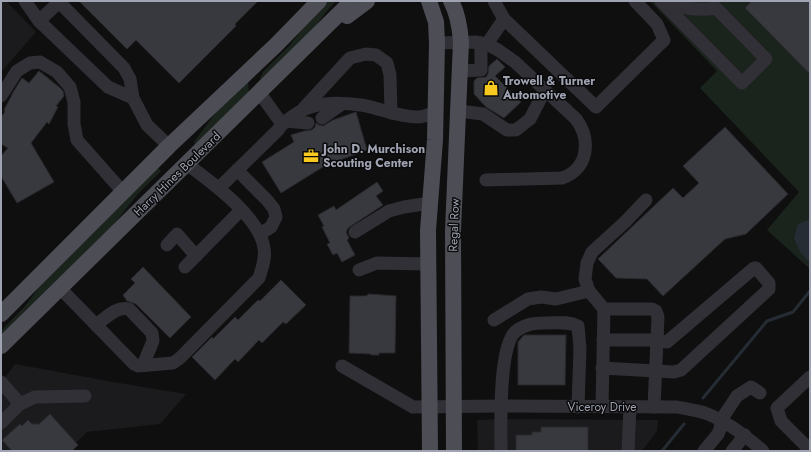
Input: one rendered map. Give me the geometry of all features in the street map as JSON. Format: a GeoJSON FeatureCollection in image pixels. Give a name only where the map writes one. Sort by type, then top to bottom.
{"type":"FeatureCollection","features":[{"type":"Feature","properties":{"kind":"main road","name":"Harry Hines Boulevard"},"geometry":{"type":"LineString","coordinates":[[1,314],[169,146],[276,45],[319,1]]}},
{"type":"Feature","properties":{"kind":"main road","name":"Harry Hines Boulevard"},"geometry":{"type":"LineString","coordinates":[[1,346],[352,1]]}},
{"type":"Feature","properties":{"kind":"main road"},"geometry":{"type":"LineString","coordinates":[[321,32],[340,21],[367,1]]}},
{"type":"Feature","properties":{"kind":"main road"},"geometry":{"type":"LineString","coordinates":[[421,1],[432,8]]}},
{"type":"Feature","properties":{"kind":"main road","name":"Regal Row"},"geometry":{"type":"LineString","coordinates":[[451,1],[455,7],[460,25],[461,42],[453,230],[454,451]]}},
{"type":"Feature","properties":{"kind":"main road","name":"Regal Row"},"geometry":{"type":"LineString","coordinates":[[430,451],[430,203],[436,112],[438,43],[432,8]]}},
{"type":"Feature","properties":{"kind":"main road"},"geometry":{"type":"LineString","coordinates":[[260,92],[254,82],[256,74],[272,57],[276,45]]}},
{"type":"Feature","properties":{"kind":"main road"},"geometry":{"type":"LineString","coordinates":[[436,112],[445,123],[448,133],[450,167],[456,179]]}},
{"type":"Feature","properties":{"kind":"main road"},"geometry":{"type":"LineString","coordinates":[[169,146],[186,164]]}},
{"type":"Feature","properties":{"kind":"main road"},"geometry":{"type":"LineString","coordinates":[[429,264],[453,264]]}},
{"type":"Feature","properties":{"kind":"street"},"geometry":{"type":"LineString","coordinates":[[25,1],[39,21],[108,87],[132,98]]}},
{"type":"Feature","properties":{"kind":"street"},"geometry":{"type":"LineString","coordinates":[[39,21],[59,1],[124,68],[130,79],[132,98],[147,125],[169,146]]}},
{"type":"Feature","properties":{"kind":"street"},"geometry":{"type":"LineString","coordinates":[[494,1],[504,19],[596,107],[664,40],[657,24],[635,1]]}},
{"type":"Feature","properties":{"kind":"street"},"geometry":{"type":"LineString","coordinates":[[661,1],[742,83],[766,59],[716,8],[704,10],[686,9],[666,1]]}},
{"type":"Feature","properties":{"kind":"street"},"geometry":{"type":"LineString","coordinates":[[460,71],[481,70],[484,43],[504,19]]}},
{"type":"Feature","properties":{"kind":"street"},"geometry":{"type":"LineString","coordinates":[[438,43],[484,43],[498,50],[515,62],[576,119],[582,128],[586,141],[585,152],[581,163],[570,175],[562,178],[486,180]]}},
{"type":"Feature","properties":{"kind":"street"},"geometry":{"type":"LineString","coordinates":[[218,188],[278,130],[283,122],[304,108],[350,58],[359,54],[376,55],[387,63],[390,75],[391,114]]}},
{"type":"Feature","properties":{"kind":"street"},"geometry":{"type":"LineString","coordinates":[[1,96],[17,71],[30,63],[40,62],[57,72],[70,87],[74,102],[74,124],[77,140],[123,192]]}},
{"type":"Feature","properties":{"kind":"street"},"geometry":{"type":"LineString","coordinates":[[459,111],[483,114],[507,130],[516,130],[530,119],[545,90]]}},
{"type":"Feature","properties":{"kind":"street"},"geometry":{"type":"LineString","coordinates":[[260,92],[283,122]]}},
{"type":"Feature","properties":{"kind":"street"},"geometry":{"type":"LineString","coordinates":[[322,118],[342,104]]}},
{"type":"Feature","properties":{"kind":"street"},"geometry":{"type":"LineString","coordinates":[[304,108],[316,105],[362,105],[391,114],[417,117],[436,112]]}},
{"type":"Feature","properties":{"kind":"street"},"geometry":{"type":"LineString","coordinates":[[283,122],[308,123]]}},
{"type":"Feature","properties":{"kind":"street"},"geometry":{"type":"LineString","coordinates":[[60,288],[134,364],[143,365],[173,363],[180,358],[259,278],[264,264],[264,248],[260,234],[252,221],[218,188],[186,164]]}},
{"type":"Feature","properties":{"kind":"street"},"geometry":{"type":"LineString","coordinates":[[237,170],[268,200],[274,209],[276,217],[271,227],[260,234]]}},
{"type":"Feature","properties":{"kind":"street"},"geometry":{"type":"LineString","coordinates":[[602,407],[604,309],[588,291],[585,279],[587,263],[592,252],[625,222],[646,200]]}},
{"type":"Feature","properties":{"kind":"street"},"geometry":{"type":"LineString","coordinates":[[355,232],[388,211],[430,203]]}},
{"type":"Feature","properties":{"kind":"street"},"geometry":{"type":"LineString","coordinates":[[185,267],[241,210]]}},
{"type":"Feature","properties":{"kind":"street"},"geometry":{"type":"LineString","coordinates":[[167,245],[177,234],[196,256]]}},
{"type":"Feature","properties":{"kind":"street"},"geometry":{"type":"LineString","coordinates":[[360,270],[377,263],[429,264]]}},
{"type":"Feature","properties":{"kind":"street"},"geometry":{"type":"LineString","coordinates":[[602,368],[674,372],[681,370],[769,289],[769,283],[756,268],[754,268],[667,342],[603,340]]}},
{"type":"Feature","properties":{"kind":"street"},"geometry":{"type":"LineString","coordinates":[[494,320],[528,299],[541,297],[556,299],[588,291]]}},
{"type":"Feature","properties":{"kind":"street"},"geometry":{"type":"LineString","coordinates":[[96,325],[114,311],[124,308],[129,309],[152,333],[153,341],[143,365]]}},
{"type":"Feature","properties":{"kind":"street"},"geometry":{"type":"LineString","coordinates":[[604,309],[652,309],[656,311],[658,317],[654,407]]}},
{"type":"Feature","properties":{"kind":"street"},"geometry":{"type":"LineString","coordinates":[[501,451],[500,406],[503,371],[508,345],[515,332],[530,323],[571,322],[578,326],[580,348],[578,407]]}},
{"type":"Feature","properties":{"kind":"street","name":"Viceroy Drive"},"geometry":{"type":"LineString","coordinates":[[342,366],[413,407],[677,407],[704,413],[721,420],[745,435],[763,451]]}},
{"type":"Feature","properties":{"kind":"street"},"geometry":{"type":"LineString","coordinates":[[810,377],[778,408],[781,421],[810,450]]}},
{"type":"Feature","properties":{"kind":"street"},"geometry":{"type":"LineString","coordinates":[[1,382],[20,404]]}},
{"type":"Feature","properties":{"kind":"street"},"geometry":{"type":"LineString","coordinates":[[704,451],[718,434],[721,420],[737,396],[751,387],[760,394]]}},
{"type":"Feature","properties":{"kind":"street"},"geometry":{"type":"LineString","coordinates":[[1,423],[20,404],[35,397],[85,396]]}},
{"type":"Feature","properties":{"kind":"street"},"geometry":{"type":"LineString","coordinates":[[628,451],[630,407]]}},
{"type":"Feature","properties":{"kind":"street"},"geometry":{"type":"LineString","coordinates":[[732,451],[745,435]]}},
{"type":"Feature","properties":{"kind":"shaded area"},"geometry":{"type":"Polygon","coordinates":[[[1,1],[6,1],[36,32],[1,72],[1,1]]]}},
{"type":"Feature","properties":{"kind":"shaded area"},"geometry":{"type":"Polygon","coordinates":[[[328,1],[336,1],[313,30],[262,80],[260,78],[263,72],[289,46],[312,17],[328,1]]]}},
{"type":"Feature","properties":{"kind":"shaded area"},"geometry":{"type":"Polygon","coordinates":[[[650,1],[810,1],[810,269],[767,230],[799,192],[700,88],[717,71],[650,1]]]}},
{"type":"Feature","properties":{"kind":"shaded area"},"geometry":{"type":"Polygon","coordinates":[[[248,81],[249,92],[196,145],[194,142],[216,112],[248,81]]]}},
{"type":"Feature","properties":{"kind":"shaded area"},"geometry":{"type":"Polygon","coordinates":[[[158,168],[161,171],[137,195],[115,223],[1,336],[1,331],[25,306],[44,281],[158,168]]]}},
{"type":"Feature","properties":{"kind":"shaded area"},"geometry":{"type":"Polygon","coordinates":[[[810,216],[810,263],[800,252],[794,238],[798,224],[808,220],[810,216]]]}},
{"type":"Feature","properties":{"kind":"shaded area"},"geometry":{"type":"Polygon","coordinates":[[[15,364],[186,394],[160,424],[87,432],[68,451],[1,451],[1,383],[15,364]]]}},
{"type":"Feature","properties":{"kind":"shaded area"},"geometry":{"type":"Polygon","coordinates":[[[477,420],[658,420],[657,431],[642,451],[478,451],[477,420]]]}},
{"type":"Feature","properties":{"kind":"building"},"geometry":{"type":"Polygon","coordinates":[[[79,1],[258,1],[235,24],[236,26],[179,83],[136,40],[127,49],[79,1]]]}},
{"type":"Feature","properties":{"kind":"building"},"geometry":{"type":"Polygon","coordinates":[[[752,1],[810,1],[810,74],[745,8],[752,1]]]}},
{"type":"Feature","properties":{"kind":"building","name":"Trowell & Turner Automotive"},"geometry":{"type":"Polygon","coordinates":[[[497,59],[505,67],[495,76],[521,102],[504,118],[486,107],[474,94],[474,81],[477,78],[486,77],[489,66],[497,59]]]}},
{"type":"Feature","properties":{"kind":"building"},"geometry":{"type":"Polygon","coordinates":[[[39,71],[63,91],[64,96],[56,106],[58,107],[49,124],[47,122],[31,143],[54,182],[17,203],[1,176],[1,156],[8,148],[1,144],[1,117],[5,112],[4,110],[12,94],[22,78],[29,83],[39,71]]]}},
{"type":"Feature","properties":{"kind":"building","name":"John D. Murchison Scouting Center"},"geometry":{"type":"Polygon","coordinates":[[[356,112],[367,150],[326,165],[281,193],[262,162],[294,142],[291,135],[312,130],[316,123],[323,126],[333,120],[356,112]]]}},
{"type":"Feature","properties":{"kind":"building"},"geometry":{"type":"Polygon","coordinates":[[[725,127],[788,194],[746,234],[725,239],[663,296],[647,279],[616,278],[598,259],[673,188],[683,198],[699,183],[683,166],[725,127]]]}},
{"type":"Feature","properties":{"kind":"building"},"geometry":{"type":"Polygon","coordinates":[[[377,182],[383,191],[376,196],[383,205],[348,228],[346,232],[349,238],[347,240],[355,255],[342,262],[337,253],[333,255],[327,244],[330,243],[318,215],[334,206],[336,210],[377,182]]]}},
{"type":"Feature","properties":{"kind":"building"},"geometry":{"type":"Polygon","coordinates":[[[143,267],[191,317],[170,338],[136,304],[127,301],[123,295],[135,283],[131,279],[143,267]]]}},
{"type":"Feature","properties":{"kind":"building"},"geometry":{"type":"Polygon","coordinates":[[[281,280],[306,305],[286,324],[283,322],[262,343],[259,340],[238,362],[235,359],[215,380],[192,357],[235,317],[238,320],[258,300],[260,301],[281,280]]]}},
{"type":"Feature","properties":{"kind":"building"},"geometry":{"type":"Polygon","coordinates":[[[369,294],[396,296],[395,353],[379,353],[379,355],[371,355],[349,353],[350,296],[366,296],[369,294]]]}},
{"type":"Feature","properties":{"kind":"building"},"geometry":{"type":"Polygon","coordinates":[[[524,335],[566,335],[565,385],[518,385],[518,342],[524,335]]]}},
{"type":"Feature","properties":{"kind":"building"},"geometry":{"type":"Polygon","coordinates":[[[50,414],[78,445],[72,451],[12,451],[2,440],[20,424],[22,426],[28,420],[32,424],[39,424],[50,414]]]}},
{"type":"Feature","properties":{"kind":"building"},"geometry":{"type":"Polygon","coordinates":[[[541,427],[588,427],[588,451],[516,451],[516,435],[532,435],[532,432],[541,432],[541,427]]]}},
{"type":"Feature","properties":{"kind":"waterway"},"geometry":{"type":"LineString","coordinates":[[703,398],[767,321],[793,312],[810,291]]}},
{"type":"Feature","properties":{"kind":"waterway"},"geometry":{"type":"LineString","coordinates":[[662,451],[684,424]]}},
{"type":"Feature","properties":{"kind":"place","name":"Trowell & Turner Automotive"},"geometry":{"type":"Point","coordinates":[491,88]}},
{"type":"Feature","properties":{"kind":"place","name":"John D. Murchison Scouting Center"},"geometry":{"type":"Point","coordinates":[311,156]}}]}
